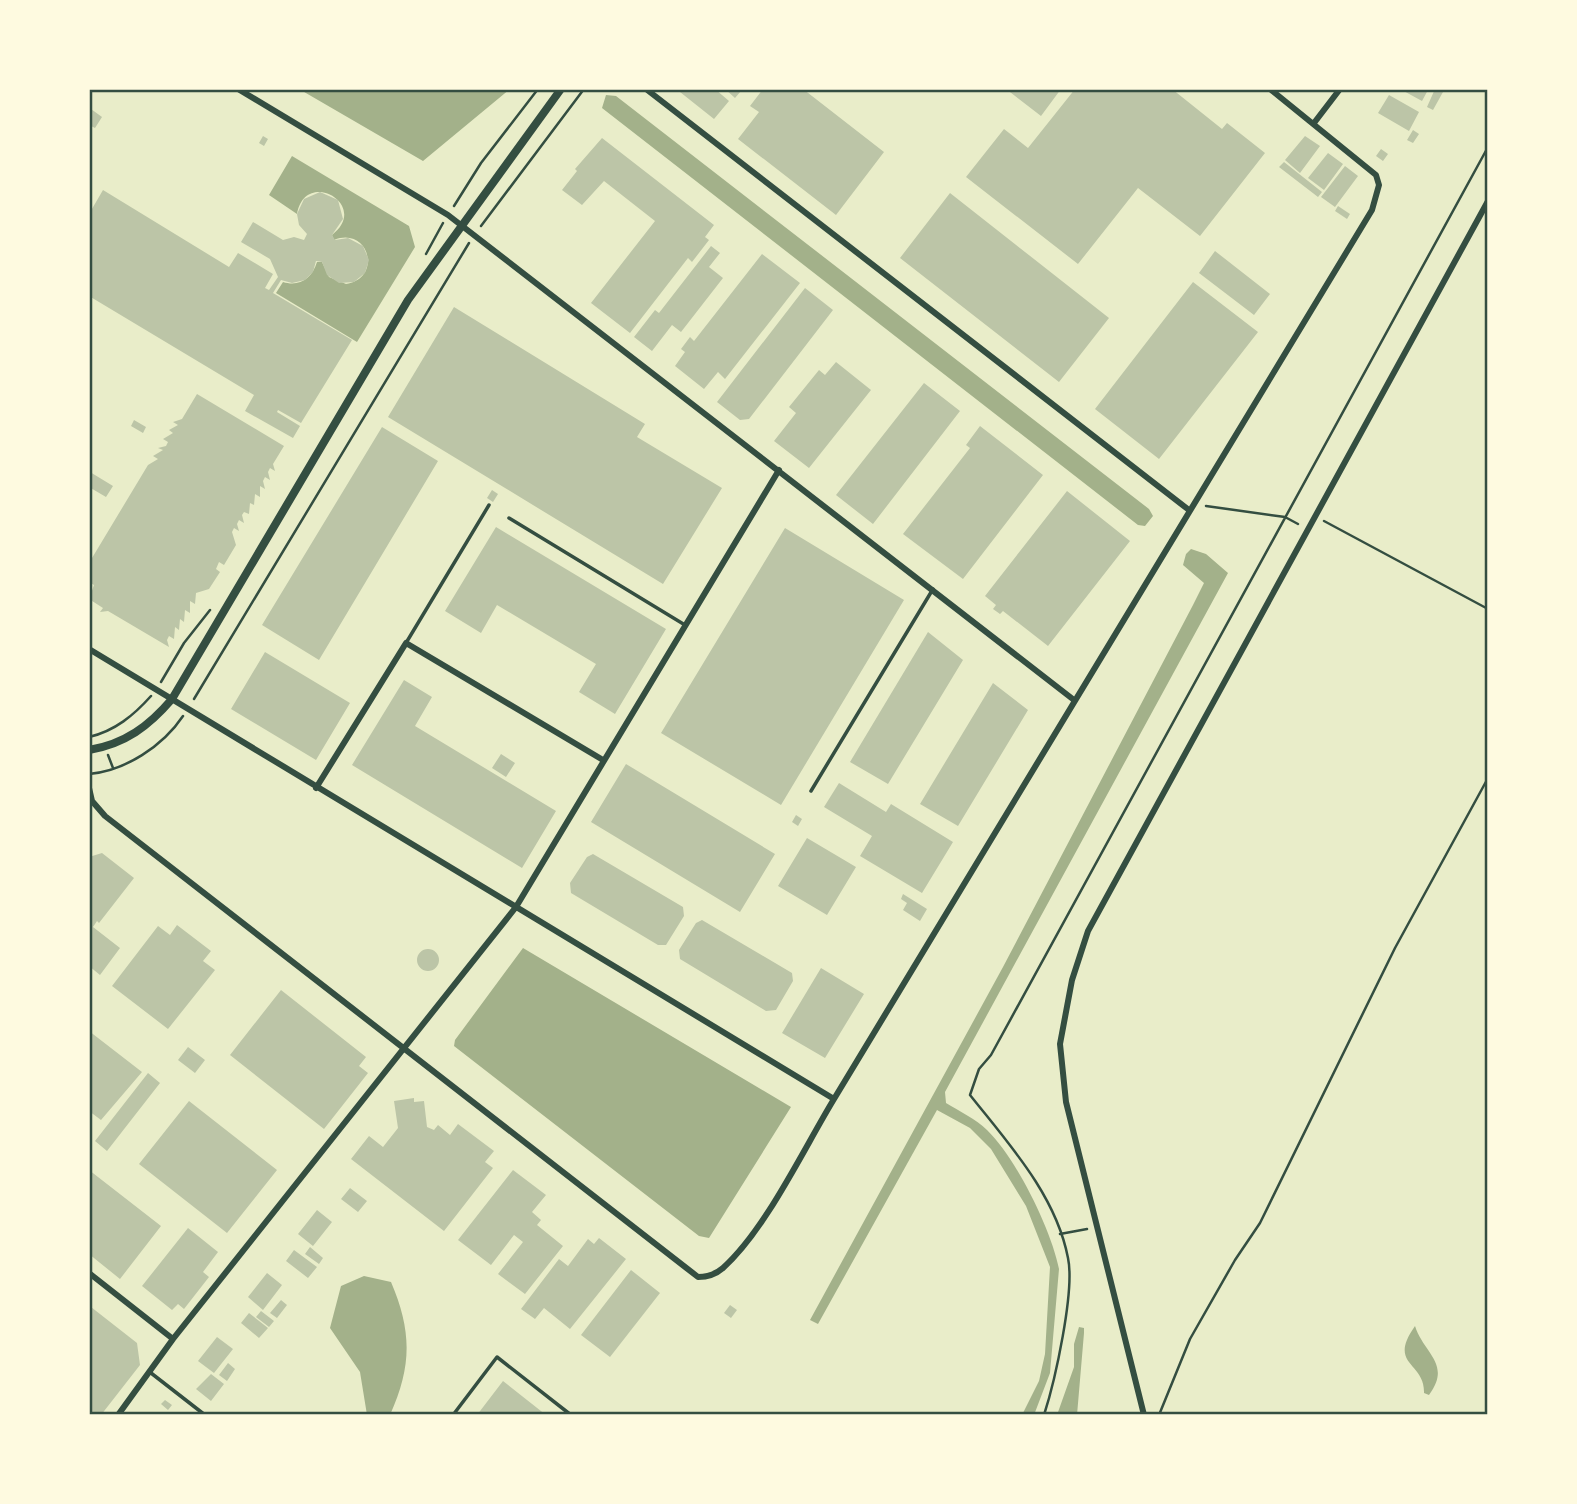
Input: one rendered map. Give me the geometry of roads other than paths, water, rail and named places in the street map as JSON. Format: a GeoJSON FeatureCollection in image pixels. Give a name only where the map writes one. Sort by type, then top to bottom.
{"type":"FeatureCollection","features":[{"type":"Feature","properties":{"kind":"street"},"geometry":{"type":"LineString","coordinates":[[238,89],[474,235],[1074,700]]}},
{"type":"Feature","properties":{"kind":"street"},"geometry":{"type":"LineString","coordinates":[[89,750],[112,745],[138,732],[172,699],[408,300],[561,89]]}},
{"type":"Feature","properties":{"kind":"street"},"geometry":{"type":"LineString","coordinates":[[646,89],[1189,510]]}},
{"type":"Feature","properties":{"kind":"street"},"geometry":{"type":"LineString","coordinates":[[89,788],[91,803],[105,817],[698,1277],[710,1277],[722,1269],[764,1216],[1372,210],[1379,185],[1367,165],[1270,89]]}},
{"type":"Feature","properties":{"kind":"street"},"geometry":{"type":"LineString","coordinates":[[1314,123],[1340,89]]}},
{"type":"Feature","properties":{"kind":"street"},"geometry":{"type":"LineString","coordinates":[[1357,89],[1368,89]]}},
{"type":"Feature","properties":{"kind":"street"},"geometry":{"type":"LineString","coordinates":[[1144,1415],[1071,1129],[1060,1044],[1072,980],[1088,931],[1488,201]]}},
{"type":"Feature","properties":{"kind":"street"},"geometry":{"type":"LineString","coordinates":[[118,1415],[151,1373],[173,1339],[516,907],[779,470]]}},
{"type":"Feature","properties":{"kind":"street"},"geometry":{"type":"LineString","coordinates":[[316,788],[406,643],[603,760]]}},
{"type":"Feature","properties":{"kind":"street"},"geometry":{"type":"LineString","coordinates":[[89,649],[834,1099]]}},
{"type":"Feature","properties":{"kind":"street"},"geometry":{"type":"LineString","coordinates":[[89,1273],[173,1339]]}},
{"type":"Feature","properties":{"kind":"lane"},"geometry":{"type":"LineString","coordinates":[[406,643],[489,505]]}},
{"type":"Feature","properties":{"kind":"lane"},"geometry":{"type":"LineString","coordinates":[[509,518],[685,625]]}},
{"type":"Feature","properties":{"kind":"lane"},"geometry":{"type":"LineString","coordinates":[[811,791],[933,589]]}},
{"type":"Feature","properties":{"kind":"lane"},"geometry":{"type":"LineString","coordinates":[[453,1415],[497,1357],[570,1415]]}},
{"type":"Feature","properties":{"kind":"lane"},"geometry":{"type":"LineString","coordinates":[[151,1373],[205,1415]]}}]}
